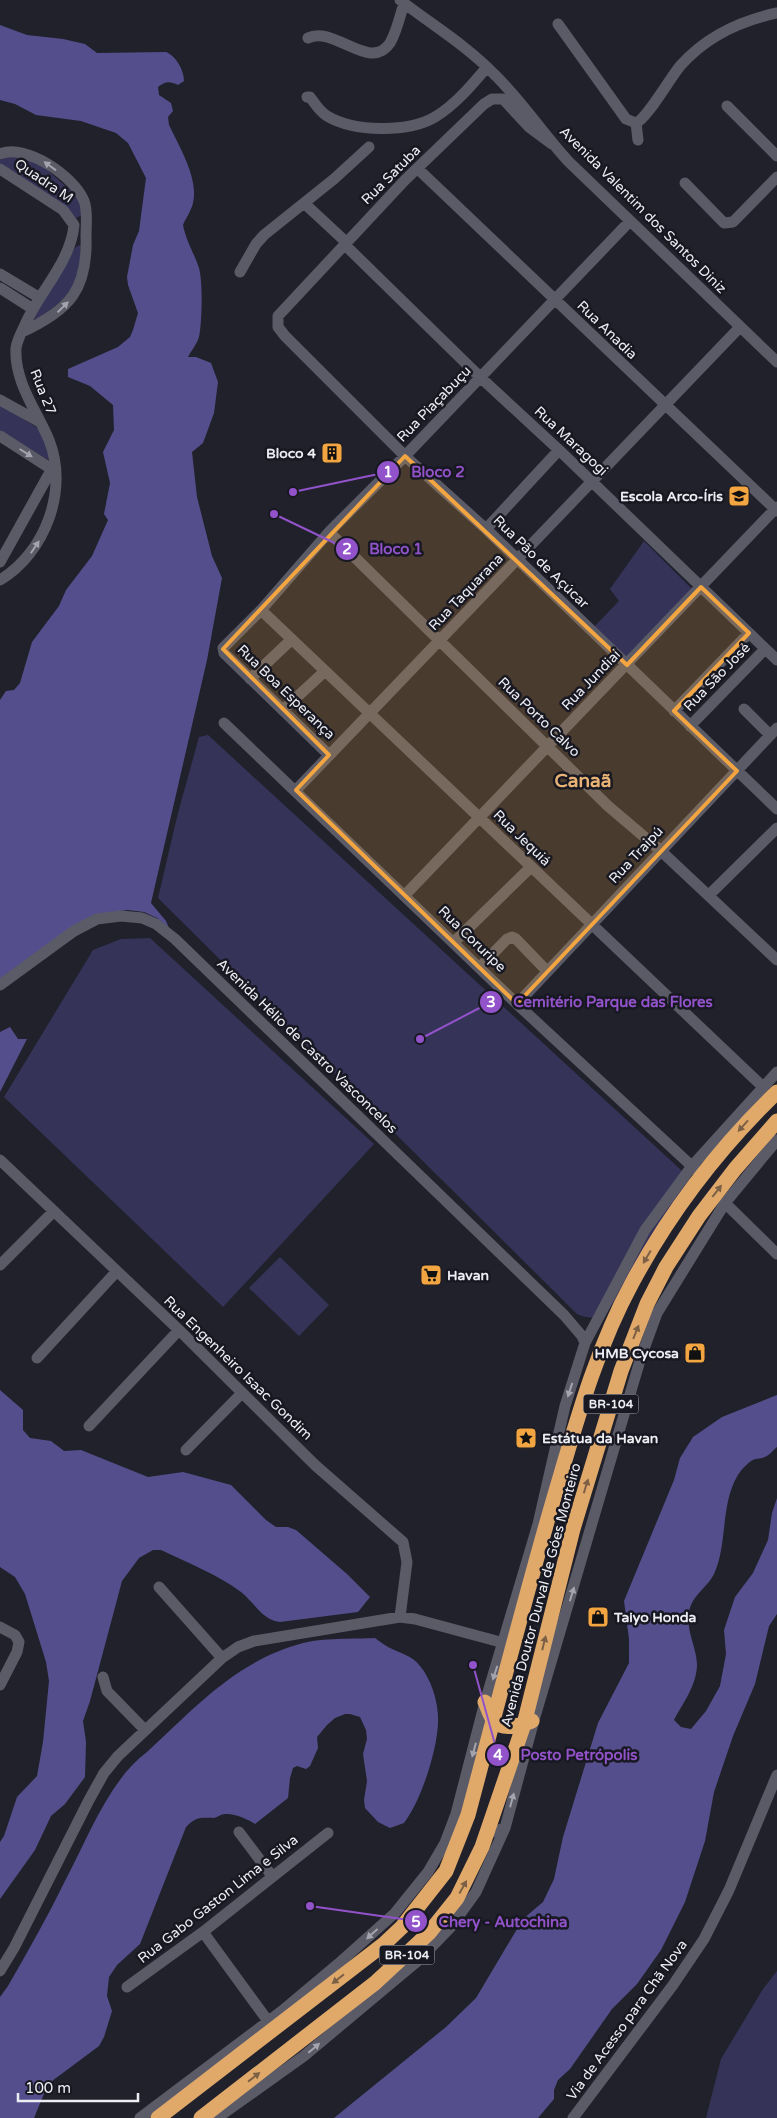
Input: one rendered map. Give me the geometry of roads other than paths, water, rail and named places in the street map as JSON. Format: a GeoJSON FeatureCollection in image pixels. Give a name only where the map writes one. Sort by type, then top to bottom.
{"type":"FeatureCollection","features":[{"type":"Feature","properties":{"kind":"highway","name":"Avenida Doutor Durval de Góes Monteiro"},"geometry":{"type":"LineString","coordinates":[[158,2118],[218,2069],[274,2030],[368,1956],[408,1920],[446,1871],[468,1815],[494,1721],[543,1522],[595,1366],[615,1316],[696,1170],[777,1092]]}},
{"type":"Feature","properties":{"kind":"highway","name":"Avenida Doutor Durval de Góes Monteiro"},"geometry":{"type":"LineString","coordinates":[[201,2118],[368,1989],[422,1940],[457,1898],[477,1862],[529,1722],[573,1529],[621,1371],[647,1304],[666,1267],[698,1216],[730,1175],[777,1121]]}},
{"type":"Feature","properties":{"kind":"highway"},"geometry":{"type":"LineString","coordinates":[[485,1702],[494,1721],[505,1727],[529,1722]]}},
{"type":"Feature","properties":{"kind":"street"},"geometry":{"type":"LineString","coordinates":[[308,38],[323,35],[360,52],[380,50],[391,42],[402,1]]}},
{"type":"Feature","properties":{"kind":"street","name":"Avenida Valentim dos Santos Diniz"},"geometry":{"type":"LineString","coordinates":[[402,1],[448,33],[487,67],[526,109],[552,144],[777,362]]}},
{"type":"Feature","properties":{"kind":"street"},"geometry":{"type":"LineString","coordinates":[[558,24],[626,119],[636,123],[643,120],[662,89],[681,65],[706,41],[732,26],[777,13]]}},
{"type":"Feature","properties":{"kind":"street"},"geometry":{"type":"LineString","coordinates":[[307,97],[310,97],[320,110],[335,120],[375,129],[393,129],[415,125],[435,117],[474,83],[487,67]]}},
{"type":"Feature","properties":{"kind":"street","name":"Rua Satuba"},"geometry":{"type":"LineString","coordinates":[[284,336],[278,327],[278,316],[345,243],[484,104],[496,99],[503,99],[529,127],[552,144]]}},
{"type":"Feature","properties":{"kind":"street"},"geometry":{"type":"LineString","coordinates":[[728,106],[777,156]]}},
{"type":"Feature","properties":{"kind":"street"},"geometry":{"type":"LineString","coordinates":[[636,123],[638,140]]}},
{"type":"Feature","properties":{"kind":"street"},"geometry":{"type":"LineString","coordinates":[[240,272],[256,244],[264,235],[369,147]]}},
{"type":"Feature","properties":{"kind":"street","name":"Quadra M"},"geometry":{"type":"LineString","coordinates":[[0,154],[20,152],[46,163],[74,187],[86,204],[84,271],[80,284],[67,304],[53,316],[22,332]]}},
{"type":"Feature","properties":{"kind":"street","name":"Quadra M"},"geometry":{"type":"LineString","coordinates":[[0,169],[63,210],[74,225],[73,235]]}},
{"type":"Feature","properties":{"kind":"street","name":"Rua Anadia"},"geometry":{"type":"LineString","coordinates":[[418,169],[665,406],[776,509]]}},
{"type":"Feature","properties":{"kind":"street"},"geometry":{"type":"LineString","coordinates":[[685,183],[724,223],[728,224],[733,222],[777,177]]}},
{"type":"Feature","properties":{"kind":"street","name":"Rua Maragogi"},"geometry":{"type":"LineString","coordinates":[[304,202],[480,377],[593,482],[777,660]]}},
{"type":"Feature","properties":{"kind":"street","name":"Rua Piaçabuçu"},"geometry":{"type":"LineString","coordinates":[[223,649],[261,610],[330,532],[630,221]]}},
{"type":"Feature","properties":{"kind":"street"},"geometry":{"type":"LineString","coordinates":[[22,332],[33,309],[67,252],[73,235],[86,235]]}},
{"type":"Feature","properties":{"kind":"street"},"geometry":{"type":"LineString","coordinates":[[0,274],[40,298]]}},
{"type":"Feature","properties":{"kind":"street"},"geometry":{"type":"LineString","coordinates":[[0,288],[33,309]]}},
{"type":"Feature","properties":{"kind":"street","name":"Rua Taquarana"},"geometry":{"type":"LineString","coordinates":[[296,790],[740,327]]}},
{"type":"Feature","properties":{"kind":"street","name":"Rua 27"},"geometry":{"type":"LineString","coordinates":[[22,332],[16,346],[16,366],[38,421],[49,440],[55,469]]}},
{"type":"Feature","properties":{"kind":"street","name":"Rua Pão de Açúcar"},"geometry":{"type":"LineString","coordinates":[[284,336],[405,456],[486,529],[777,809]]}},
{"type":"Feature","properties":{"kind":"street"},"geometry":{"type":"LineString","coordinates":[[0,400],[38,421]]}},
{"type":"Feature","properties":{"kind":"street"},"geometry":{"type":"LineString","coordinates":[[0,436],[55,469]]}},
{"type":"Feature","properties":{"kind":"street"},"geometry":{"type":"LineString","coordinates":[[486,529],[559,450]]}},
{"type":"Feature","properties":{"kind":"street"},"geometry":{"type":"LineString","coordinates":[[0,562],[55,469]]}},
{"type":"Feature","properties":{"kind":"street"},"geometry":{"type":"LineString","coordinates":[[0,580],[19,566],[34,550],[42,535],[54,501],[55,469]]}},
{"type":"Feature","properties":{"kind":"street","name":"Rua Jundiaí"},"geometry":{"type":"LineString","coordinates":[[405,895],[776,509]]}},
{"type":"Feature","properties":{"kind":"street","name":"Rua Porto Calvo"},"geometry":{"type":"LineString","coordinates":[[330,532],[608,806],[661,851],[777,960]]}},
{"type":"Feature","properties":{"kind":"street","name":"Rua Jequiá"},"geometry":{"type":"LineString","coordinates":[[261,610],[762,1086]]}},
{"type":"Feature","properties":{"kind":"street"},"geometry":{"type":"LineString","coordinates":[[674,711],[749,633]]}},
{"type":"Feature","properties":{"kind":"street"},"geometry":{"type":"LineString","coordinates":[[250,679],[292,639]]}},
{"type":"Feature","properties":{"kind":"street","name":"Rua Boa Esperança"},"geometry":{"type":"LineString","coordinates":[[223,649],[224,653],[329,755]]}},
{"type":"Feature","properties":{"kind":"street","name":"Rua São José"},"geometry":{"type":"LineString","coordinates":[[690,726],[765,649]]}},
{"type":"Feature","properties":{"kind":"street"},"geometry":{"type":"LineString","coordinates":[[283,710],[325,671]]}},
{"type":"Feature","properties":{"kind":"street"},"geometry":{"type":"LineString","coordinates":[[744,709],[774,732]]}},
{"type":"Feature","properties":{"kind":"street","name":"Rua Coruripe"},"geometry":{"type":"LineString","coordinates":[[224,723],[517,1004],[696,1170]]}},
{"type":"Feature","properties":{"kind":"street","name":"Rua Traipú"},"geometry":{"type":"LineString","coordinates":[[517,1004],[774,732]]}},
{"type":"Feature","properties":{"kind":"street"},"geometry":{"type":"LineString","coordinates":[[709,896],[777,828]]}},
{"type":"Feature","properties":{"kind":"street"},"geometry":{"type":"LineString","coordinates":[[454,942],[531,867]]}},
{"type":"Feature","properties":{"kind":"street","name":"Avenida Hélio de Castro Vasconcelos"},"geometry":{"type":"LineString","coordinates":[[0,985],[87,924],[97,920],[121,916],[134,916],[151,921],[175,939],[564,1315],[582,1336],[585,1343]]}},
{"type":"Feature","properties":{"kind":"street"},"geometry":{"type":"LineString","coordinates":[[480,967],[506,939],[512,937],[516,938],[547,971]]}},
{"type":"Feature","properties":{"kind":"street"},"geometry":{"type":"LineString","coordinates":[[140,2118],[268,2021],[338,1964],[395,1913],[428,1872],[445,1843],[456,1814],[485,1702],[543,1522],[565,1406],[585,1343],[645,1230],[696,1170],[762,1086],[777,1072]]}},
{"type":"Feature","properties":{"kind":"street"},"geometry":{"type":"LineString","coordinates":[[218,2118],[304,2056],[393,1983],[450,1928],[476,1892],[505,1828],[529,1722],[641,1357],[657,1313],[725,1203],[777,1140]]}},
{"type":"Feature","properties":{"kind":"street","name":"Rua Engenheiro Isaac Gondim"},"geometry":{"type":"LineString","coordinates":[[0,1160],[179,1330],[315,1465],[403,1542],[407,1562],[400,1617]]}},
{"type":"Feature","properties":{"kind":"street"},"geometry":{"type":"LineString","coordinates":[[725,1203],[777,1254]]}},
{"type":"Feature","properties":{"kind":"street"},"geometry":{"type":"LineString","coordinates":[[0,1265],[54,1211]]}},
{"type":"Feature","properties":{"kind":"street"},"geometry":{"type":"LineString","coordinates":[[37,1358],[117,1271]]}},
{"type":"Feature","properties":{"kind":"street","name":"Avenida Hélio de Castro Vasconcelos"},"geometry":{"type":"LineString","coordinates":[[564,1315],[592,1329]]}},
{"type":"Feature","properties":{"kind":"street"},"geometry":{"type":"LineString","coordinates":[[89,1426],[179,1330]]}},
{"type":"Feature","properties":{"kind":"street"},"geometry":{"type":"LineString","coordinates":[[186,1450],[242,1393]]}},
{"type":"Feature","properties":{"kind":"street"},"geometry":{"type":"LineString","coordinates":[[159,1587],[222,1658]]}},
{"type":"Feature","properties":{"kind":"street"},"geometry":{"type":"LineString","coordinates":[[0,1971],[14,1948],[100,1780],[118,1756],[222,1658],[238,1647],[254,1641],[400,1617],[415,1619],[504,1643]]}},
{"type":"Feature","properties":{"kind":"street"},"geometry":{"type":"LineString","coordinates":[[0,1627],[18,1638],[19,1646],[0,1685]]}},
{"type":"Feature","properties":{"kind":"street"},"geometry":{"type":"LineString","coordinates":[[103,1677],[107,1690],[145,1730]]}},
{"type":"Feature","properties":{"kind":"street","name":"Via de Acesso para Chã Nova"},"geometry":{"type":"LineString","coordinates":[[573,2118],[673,1985],[704,1938],[729,1890],[777,1775]]}},
{"type":"Feature","properties":{"kind":"street"},"geometry":{"type":"LineString","coordinates":[[486,1834],[505,1828]]}},
{"type":"Feature","properties":{"kind":"street"},"geometry":{"type":"LineString","coordinates":[[240,1832],[272,1876]]}},
{"type":"Feature","properties":{"kind":"street","name":"Rua Gabo Gaston Lima e Silva"},"geometry":{"type":"LineString","coordinates":[[126,1987],[203,1932],[328,1833]]}},
{"type":"Feature","properties":{"kind":"street"},"geometry":{"type":"LineString","coordinates":[[203,1932],[268,2021]]}},
{"type":"Feature","properties":{"kind":"place","name":"Bloco 4"},"geometry":{"type":"Point","coordinates":[332,453]}},
{"type":"Feature","properties":{"kind":"place","name":"Bloco 2"},"geometry":{"type":"Point","coordinates":[293,492]}},
{"type":"Feature","properties":{"kind":"place","name":"Escola Arco-Íris"},"geometry":{"type":"Point","coordinates":[739,496]}},
{"type":"Feature","properties":{"kind":"place","name":"Bloco 1"},"geometry":{"type":"Point","coordinates":[274,514]}},
{"type":"Feature","properties":{"kind":"place","name":"Cemitério Parque das Flores"},"geometry":{"type":"Point","coordinates":[420,1039]}},
{"type":"Feature","properties":{"kind":"place","name":"Havan"},"geometry":{"type":"Point","coordinates":[431,1275]}},
{"type":"Feature","properties":{"kind":"place","name":"HMB Cycosa"},"geometry":{"type":"Point","coordinates":[695,1353]}},
{"type":"Feature","properties":{"kind":"place","name":"Estátua da Havan"},"geometry":{"type":"Point","coordinates":[526,1438]}},
{"type":"Feature","properties":{"kind":"place","name":"Taiyo Honda"},"geometry":{"type":"Point","coordinates":[598,1617]}},
{"type":"Feature","properties":{"kind":"place","name":"Posto Petrópolis"},"geometry":{"type":"Point","coordinates":[473,1665]}},
{"type":"Feature","properties":{"kind":"place","name":"Chery - Autochina"},"geometry":{"type":"Point","coordinates":[310,1906]}},
{"type":"Feature","properties":{"kind":"district","name":"Canaã"},"geometry":{"type":"Point","coordinates":[583,781]}}]}
